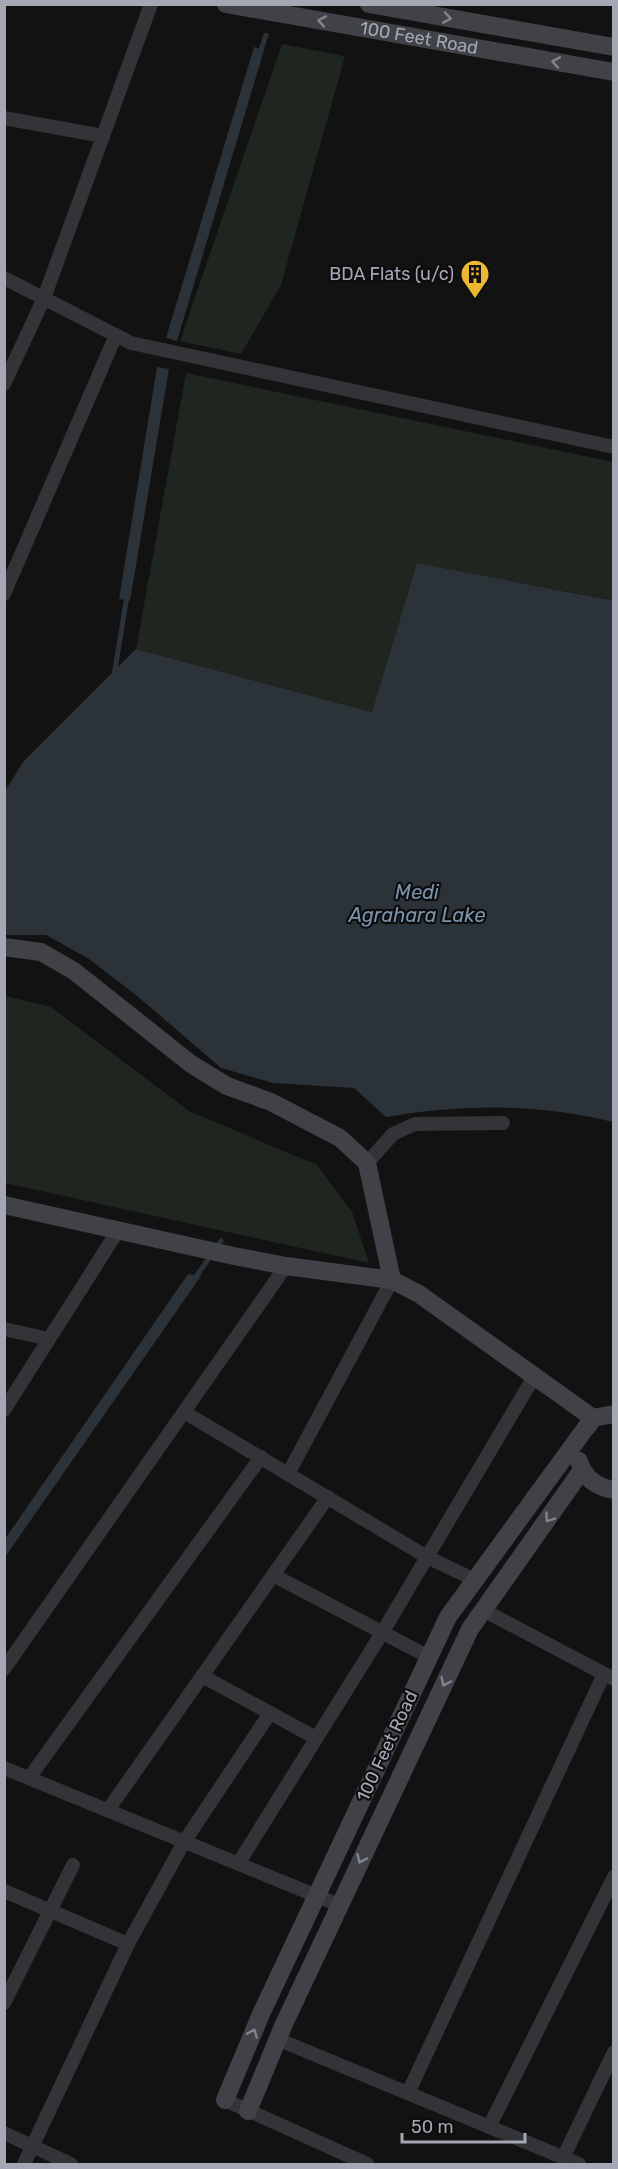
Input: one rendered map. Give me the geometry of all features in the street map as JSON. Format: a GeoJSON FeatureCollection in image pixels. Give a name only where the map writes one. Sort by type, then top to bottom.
{"type":"FeatureCollection","features":[{"type":"Feature","properties":{"kind":"main road","name":"100 Feet Road"},"geometry":{"type":"LineString","coordinates":[[226,4],[614,72]]}},
{"type":"Feature","properties":{"kind":"main road","name":"100 Feet Road"},"geometry":{"type":"LineString","coordinates":[[376,5],[614,47]]}},
{"type":"Feature","properties":{"kind":"main road"},"geometry":{"type":"LineString","coordinates":[[4,947],[41,952],[74,971],[191,1064],[227,1086],[271,1102],[340,1138],[367,1163],[392,1280]]}},
{"type":"Feature","properties":{"kind":"main road"},"geometry":{"type":"LineString","coordinates":[[4,1204],[286,1266],[392,1280],[419,1294],[536,1375],[593,1418],[614,1414]]}},
{"type":"Feature","properties":{"kind":"main road","name":"100 Feet Road"},"geometry":{"type":"LineString","coordinates":[[225,2100],[261,2014],[448,1617],[593,1418]]}},
{"type":"Feature","properties":{"kind":"main road"},"geometry":{"type":"LineString","coordinates":[[593,1418],[579,1443],[578,1453],[582,1470],[596,1484],[614,1491]]}},
{"type":"Feature","properties":{"kind":"main road","name":"100 Feet Road"},"geometry":{"type":"LineString","coordinates":[[248,2111],[277,2039],[470,1629],[582,1470]]}},
{"type":"Feature","properties":{"kind":"street"},"geometry":{"type":"LineString","coordinates":[[4,384],[44,298],[151,4]]}},
{"type":"Feature","properties":{"kind":"street"},"geometry":{"type":"LineString","coordinates":[[4,118],[104,136]]}},
{"type":"Feature","properties":{"kind":"street"},"geometry":{"type":"LineString","coordinates":[[4,278],[130,343],[614,447]]}},
{"type":"Feature","properties":{"kind":"street"},"geometry":{"type":"LineString","coordinates":[[4,594],[116,335]]}},
{"type":"Feature","properties":{"kind":"street"},"geometry":{"type":"LineString","coordinates":[[367,1163],[393,1134],[415,1124],[502,1122]]}},
{"type":"Feature","properties":{"kind":"street"},"geometry":{"type":"LineString","coordinates":[[4,1410],[119,1229]]}},
{"type":"Feature","properties":{"kind":"street"},"geometry":{"type":"LineString","coordinates":[[4,1669],[286,1266]]}},
{"type":"Feature","properties":{"kind":"street"},"geometry":{"type":"LineString","coordinates":[[288,1474],[392,1280]]}},
{"type":"Feature","properties":{"kind":"street"},"geometry":{"type":"LineString","coordinates":[[4,1329],[49,1339]]}},
{"type":"Feature","properties":{"kind":"street"},"geometry":{"type":"LineString","coordinates":[[238,1864],[382,1633],[536,1375]]}},
{"type":"Feature","properties":{"kind":"street"},"geometry":{"type":"LineString","coordinates":[[184,1412],[428,1557],[475,1580]]}},
{"type":"Feature","properties":{"kind":"street"},"geometry":{"type":"LineString","coordinates":[[29,1778],[261,1457]]}},
{"type":"Feature","properties":{"kind":"street"},"geometry":{"type":"LineString","coordinates":[[108,1810],[328,1497]]}},
{"type":"Feature","properties":{"kind":"street"},"geometry":{"type":"LineString","coordinates":[[273,1575],[429,1657]]}},
{"type":"Feature","properties":{"kind":"street"},"geometry":{"type":"LineString","coordinates":[[408,2093],[609,1676],[483,1610]]}},
{"type":"Feature","properties":{"kind":"street"},"geometry":{"type":"LineString","coordinates":[[202,1676],[316,1738]]}},
{"type":"Feature","properties":{"kind":"street"},"geometry":{"type":"LineString","coordinates":[[24,2164],[128,1944],[184,1842],[270,1713]]}},
{"type":"Feature","properties":{"kind":"street"},"geometry":{"type":"LineString","coordinates":[[4,1768],[339,1905]]}},
{"type":"Feature","properties":{"kind":"street"},"geometry":{"type":"LineString","coordinates":[[4,2002],[73,1865]]}},
{"type":"Feature","properties":{"kind":"street"},"geometry":{"type":"LineString","coordinates":[[489,2127],[614,1877]]}},
{"type":"Feature","properties":{"kind":"street"},"geometry":{"type":"LineString","coordinates":[[4,1891],[128,1944]]}},
{"type":"Feature","properties":{"kind":"street"},"geometry":{"type":"LineString","coordinates":[[277,2039],[579,2164]]}},
{"type":"Feature","properties":{"kind":"street"},"geometry":{"type":"LineString","coordinates":[[562,2158],[614,2052]]}},
{"type":"Feature","properties":{"kind":"street"},"geometry":{"type":"LineString","coordinates":[[225,2100],[367,2164]]}},
{"type":"Feature","properties":{"kind":"street"},"geometry":{"type":"LineString","coordinates":[[4,2133],[71,2164]]}},
{"type":"Feature","properties":{"kind":"shaded area"},"geometry":{"type":"Polygon","coordinates":[[[282,44],[345,56],[281,285],[241,354],[180,341],[282,44]]]}},
{"type":"Feature","properties":{"kind":"shaded area"},"geometry":{"type":"Polygon","coordinates":[[[186,373],[613,462],[614,597],[611,600],[417,563],[373,712],[136,649],[186,373]]]}},
{"type":"Feature","properties":{"kind":"shaded area"},"geometry":{"type":"Polygon","coordinates":[[[5,996],[51,1007],[189,1111],[317,1165],[352,1212],[369,1263],[5,1183],[5,996]]]}},
{"type":"Feature","properties":{"kind":"water"},"geometry":{"type":"Polygon","coordinates":[[[254,47],[264,50],[177,341],[166,338],[254,47]]]}},
{"type":"Feature","properties":{"kind":"water"},"geometry":{"type":"Polygon","coordinates":[[[157,367],[169,369],[130,601],[119,599],[157,367]]]}},
{"type":"Feature","properties":{"kind":"water","name":"Medi Agrahara Lake"},"geometry":{"type":"Polygon","coordinates":[[[417,563],[610,600],[613,597],[613,1122],[557,1111],[500,1108],[443,1110],[386,1117],[354,1088],[273,1083],[221,1068],[136,995],[89,959],[46,935],[5,935],[5,791],[23,762],[136,649],[372,712],[417,563]]]}},
{"type":"Feature","properties":{"kind":"water"},"geometry":{"type":"Polygon","coordinates":[[[188,1274],[201,1276],[5,1557],[5,1539],[188,1274]]]}},
{"type":"Feature","properties":{"kind":"waterway"},"geometry":{"type":"LineString","coordinates":[[259,56],[266,35]]}},
{"type":"Feature","properties":{"kind":"waterway"},"geometry":{"type":"LineString","coordinates":[[114,676],[127,596]]}},
{"type":"Feature","properties":{"kind":"waterway"},"geometry":{"type":"LineString","coordinates":[[193,1281],[221,1241]]}},
{"type":"Feature","properties":{"kind":"place","name":"BDA Flats (u/c)"},"geometry":{"type":"Point","coordinates":[475,300]}}]}
